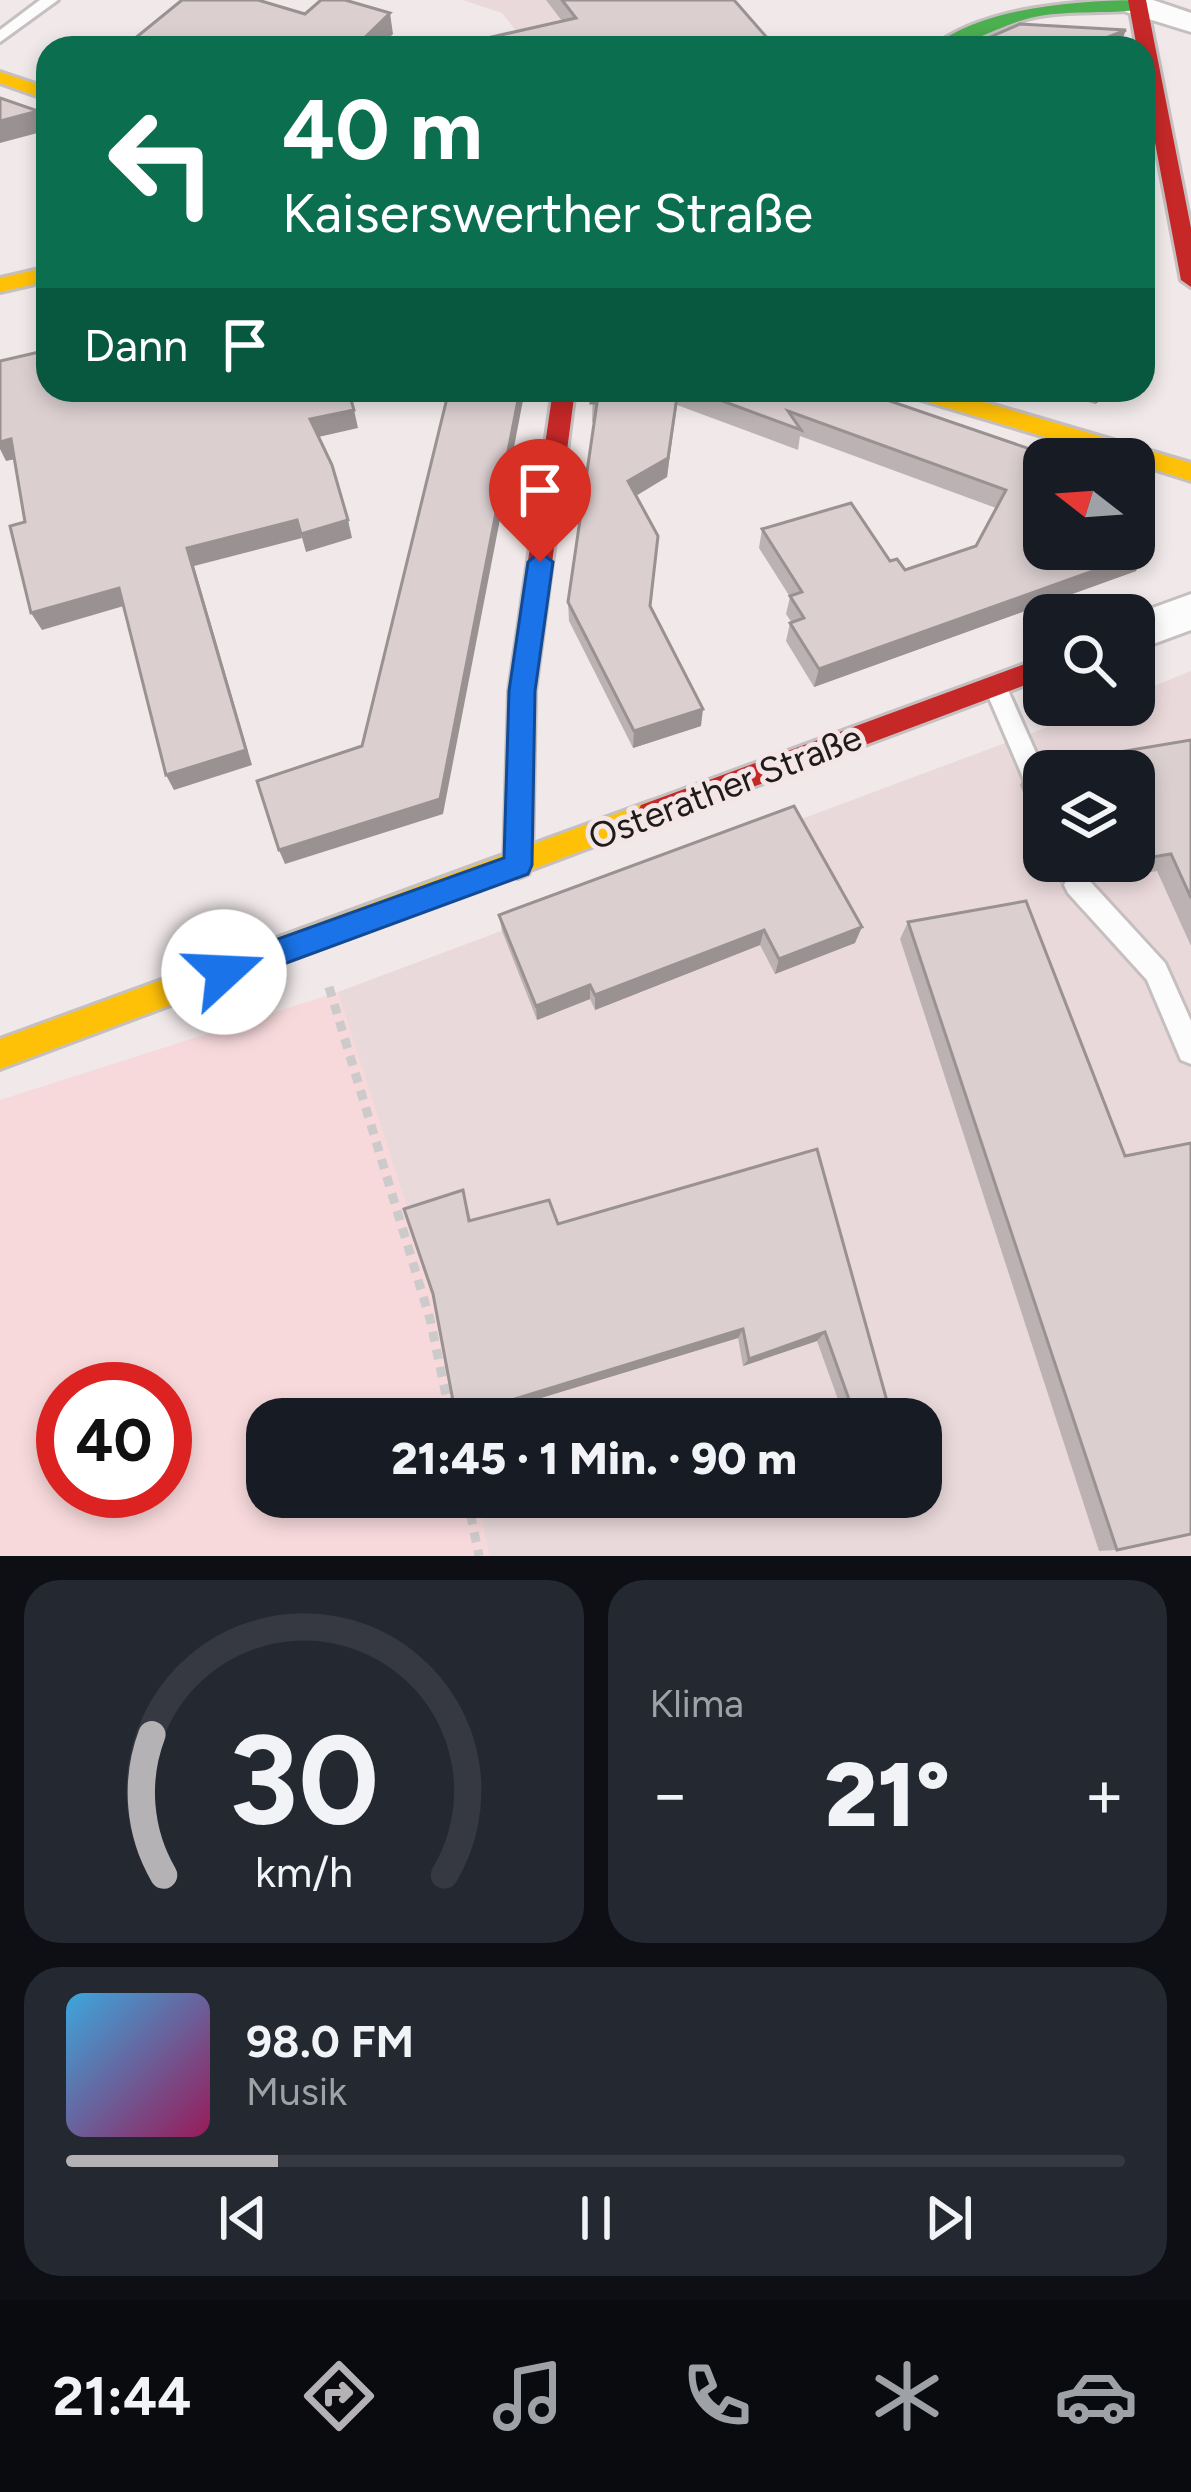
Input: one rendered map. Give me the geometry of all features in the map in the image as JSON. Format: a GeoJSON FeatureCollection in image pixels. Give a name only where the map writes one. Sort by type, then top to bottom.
{"type":"FeatureCollection","features":[{"type":"Feature","properties":{"kind":"street"},"geometry":{"type":"LineString","coordinates":[[971,36],[1037,11],[1137,2],[1191,23]]}},
{"type":"Feature","properties":{"kind":"street"},"geometry":{"type":"LineString","coordinates":[[1137,2],[1144,36]]}},
{"type":"Feature","properties":{"kind":"street"},"geometry":{"type":"LineString","coordinates":[[0,77],[36,90]]}},
{"type":"Feature","properties":{"kind":"street"},"geometry":{"type":"LineString","coordinates":[[1155,95],[1191,280]]}},
{"type":"Feature","properties":{"kind":"street"},"geometry":{"type":"LineString","coordinates":[[0,285],[36,277]]}},
{"type":"Feature","properties":{"kind":"street"},"geometry":{"type":"LineString","coordinates":[[518,865],[522,691],[562,402]]}},
{"type":"Feature","properties":{"kind":"street"},"geometry":{"type":"LineString","coordinates":[[956,402],[1191,472]]}},
{"type":"Feature","properties":{"kind":"street"},"geometry":{"type":"LineString","coordinates":[[1155,625],[1191,612]]}},
{"type":"Feature","properties":{"kind":"street","name":"Osterather Straße"},"geometry":{"type":"LineString","coordinates":[[0,1054],[1023,675]]}},
{"type":"Feature","properties":{"kind":"lane"},"geometry":{"type":"LineString","coordinates":[[0,37],[50,0]]}},
{"type":"Feature","properties":{"kind":"lane"},"geometry":{"type":"LineString","coordinates":[[995,686],[1023,752]]}},
{"type":"Feature","properties":{"kind":"lane"},"geometry":{"type":"LineString","coordinates":[[1078,885],[1156,972],[1191,1051]]}},
{"type":"Feature","properties":{"kind":"path"},"geometry":{"type":"LineString","coordinates":[[332,994],[430,1319],[447,1398]]}},
{"type":"Feature","properties":{"kind":"path"},"geometry":{"type":"LineString","coordinates":[[471,1518],[479,1556]]}},
{"type":"Feature","properties":{"kind":"shaded area"},"geometry":{"type":"Polygon","coordinates":[[[463,0],[703,0],[526,36],[520,36],[502,13],[463,0]]]}},
{"type":"Feature","properties":{"kind":"shaded area"},"geometry":{"type":"Polygon","coordinates":[[[1191,671],[1191,1556],[489,1556],[481,1518],[942,1518],[942,1398],[455,1398],[338,992],[1051,726],[1155,726],[1155,686],[1191,671]]]}},
{"type":"Feature","properties":{"kind":"shaded area"},"geometry":{"type":"Polygon","coordinates":[[[338,992],[438,1303],[457,1398],[246,1398],[246,1518],[481,1518],[489,1556],[0,1556],[0,1100],[338,992]]]}},
{"type":"Feature","properties":{"kind":"building"},"geometry":{"type":"Polygon","coordinates":[[[182,0],[258,0],[305,14],[321,0],[345,0],[390,13],[366,36],[138,36],[182,0]]]}},
{"type":"Feature","properties":{"kind":"building"},"geometry":{"type":"Polygon","coordinates":[[[562,0],[734,0],[766,36],[496,36],[576,18],[562,0]]]}},
{"type":"Feature","properties":{"kind":"building"},"geometry":{"type":"Polygon","coordinates":[[[1020,24],[1126,30],[1111,36],[992,36],[1020,24]]]}},
{"type":"Feature","properties":{"kind":"building"},"geometry":{"type":"Polygon","coordinates":[[[0,98],[36,110],[36,112],[0,121],[0,98]]]}},
{"type":"Feature","properties":{"kind":"building"},"geometry":{"type":"Polygon","coordinates":[[[36,353],[36,402],[352,402],[354,410],[310,419],[332,465],[348,520],[301,534],[297,520],[187,548],[246,750],[166,775],[119,588],[31,613],[10,526],[25,522],[11,439],[0,442],[0,361],[36,353]]]}},
{"type":"Feature","properties":{"kind":"building"},"geometry":{"type":"Polygon","coordinates":[[[446,402],[518,402],[440,799],[279,850],[257,781],[362,746],[446,402]]]}},
{"type":"Feature","properties":{"kind":"building"},"geometry":{"type":"Polygon","coordinates":[[[676,402],[668,458],[628,481],[658,536],[650,606],[703,709],[634,731],[568,602],[597,403],[591,403],[676,402]]]}},
{"type":"Feature","properties":{"kind":"building"},"geometry":{"type":"Polygon","coordinates":[[[725,402],[893,402],[1023,447],[1023,570],[1096,570],[819,669],[790,623],[804,618],[790,596],[802,592],[762,529],[851,503],[890,561],[897,559],[905,570],[976,546],[1006,490],[788,411],[801,430],[725,402]]]}},
{"type":"Feature","properties":{"kind":"building"},"geometry":{"type":"Polygon","coordinates":[[[1191,740],[1191,898],[1171,854],[1155,857],[1155,750],[1131,750],[1191,740]]]}},
{"type":"Feature","properties":{"kind":"building"},"geometry":{"type":"Polygon","coordinates":[[[794,806],[862,927],[779,959],[764,930],[595,995],[590,985],[536,1006],[499,915],[794,806]]]}},
{"type":"Feature","properties":{"kind":"building"},"geometry":{"type":"Polygon","coordinates":[[[1026,901],[1125,1156],[1191,1143],[1191,1534],[1117,1550],[908,922],[1026,901]]]}},
{"type":"Feature","properties":{"kind":"building"},"geometry":{"type":"Polygon","coordinates":[[[817,1149],[886,1398],[849,1398],[825,1332],[749,1359],[743,1329],[518,1398],[452,1398],[433,1294],[404,1209],[463,1190],[469,1221],[549,1200],[558,1224],[817,1149]]]}},
{"type":"Feature","properties":{"kind":"traffic: fast"},"geometry":{"type":"LineString","coordinates":[[969,36],[1020,15],[1054,8],[1137,5]]}},
{"type":"Feature","properties":{"kind":"traffic: slow"},"geometry":{"type":"LineString","coordinates":[[0,77],[36,90]]}},
{"type":"Feature","properties":{"kind":"traffic: slow"},"geometry":{"type":"LineString","coordinates":[[0,285],[36,277]]}},
{"type":"Feature","properties":{"kind":"traffic: slow"},"geometry":{"type":"LineString","coordinates":[[956,402],[1191,472]]}},
{"type":"Feature","properties":{"kind":"traffic: slow"},"geometry":{"type":"LineString","coordinates":[[0,1054],[651,813]]}},
{"type":"Feature","properties":{"kind":"traffic: jam"},"geometry":{"type":"LineString","coordinates":[[1137,0],[1144,36]]}},
{"type":"Feature","properties":{"kind":"traffic: jam"},"geometry":{"type":"LineString","coordinates":[[1155,93],[1191,280]]}},
{"type":"Feature","properties":{"kind":"traffic: jam"},"geometry":{"type":"LineString","coordinates":[[518,865],[522,691],[562,402]]}},
{"type":"Feature","properties":{"kind":"traffic: jam"},"geometry":{"type":"LineString","coordinates":[[651,813],[1023,675]]}},
{"type":"Feature","properties":{"kind":"route"},"geometry":{"type":"LineString","coordinates":[[224,972],[518,865],[522,691],[540,562]]}}]}
